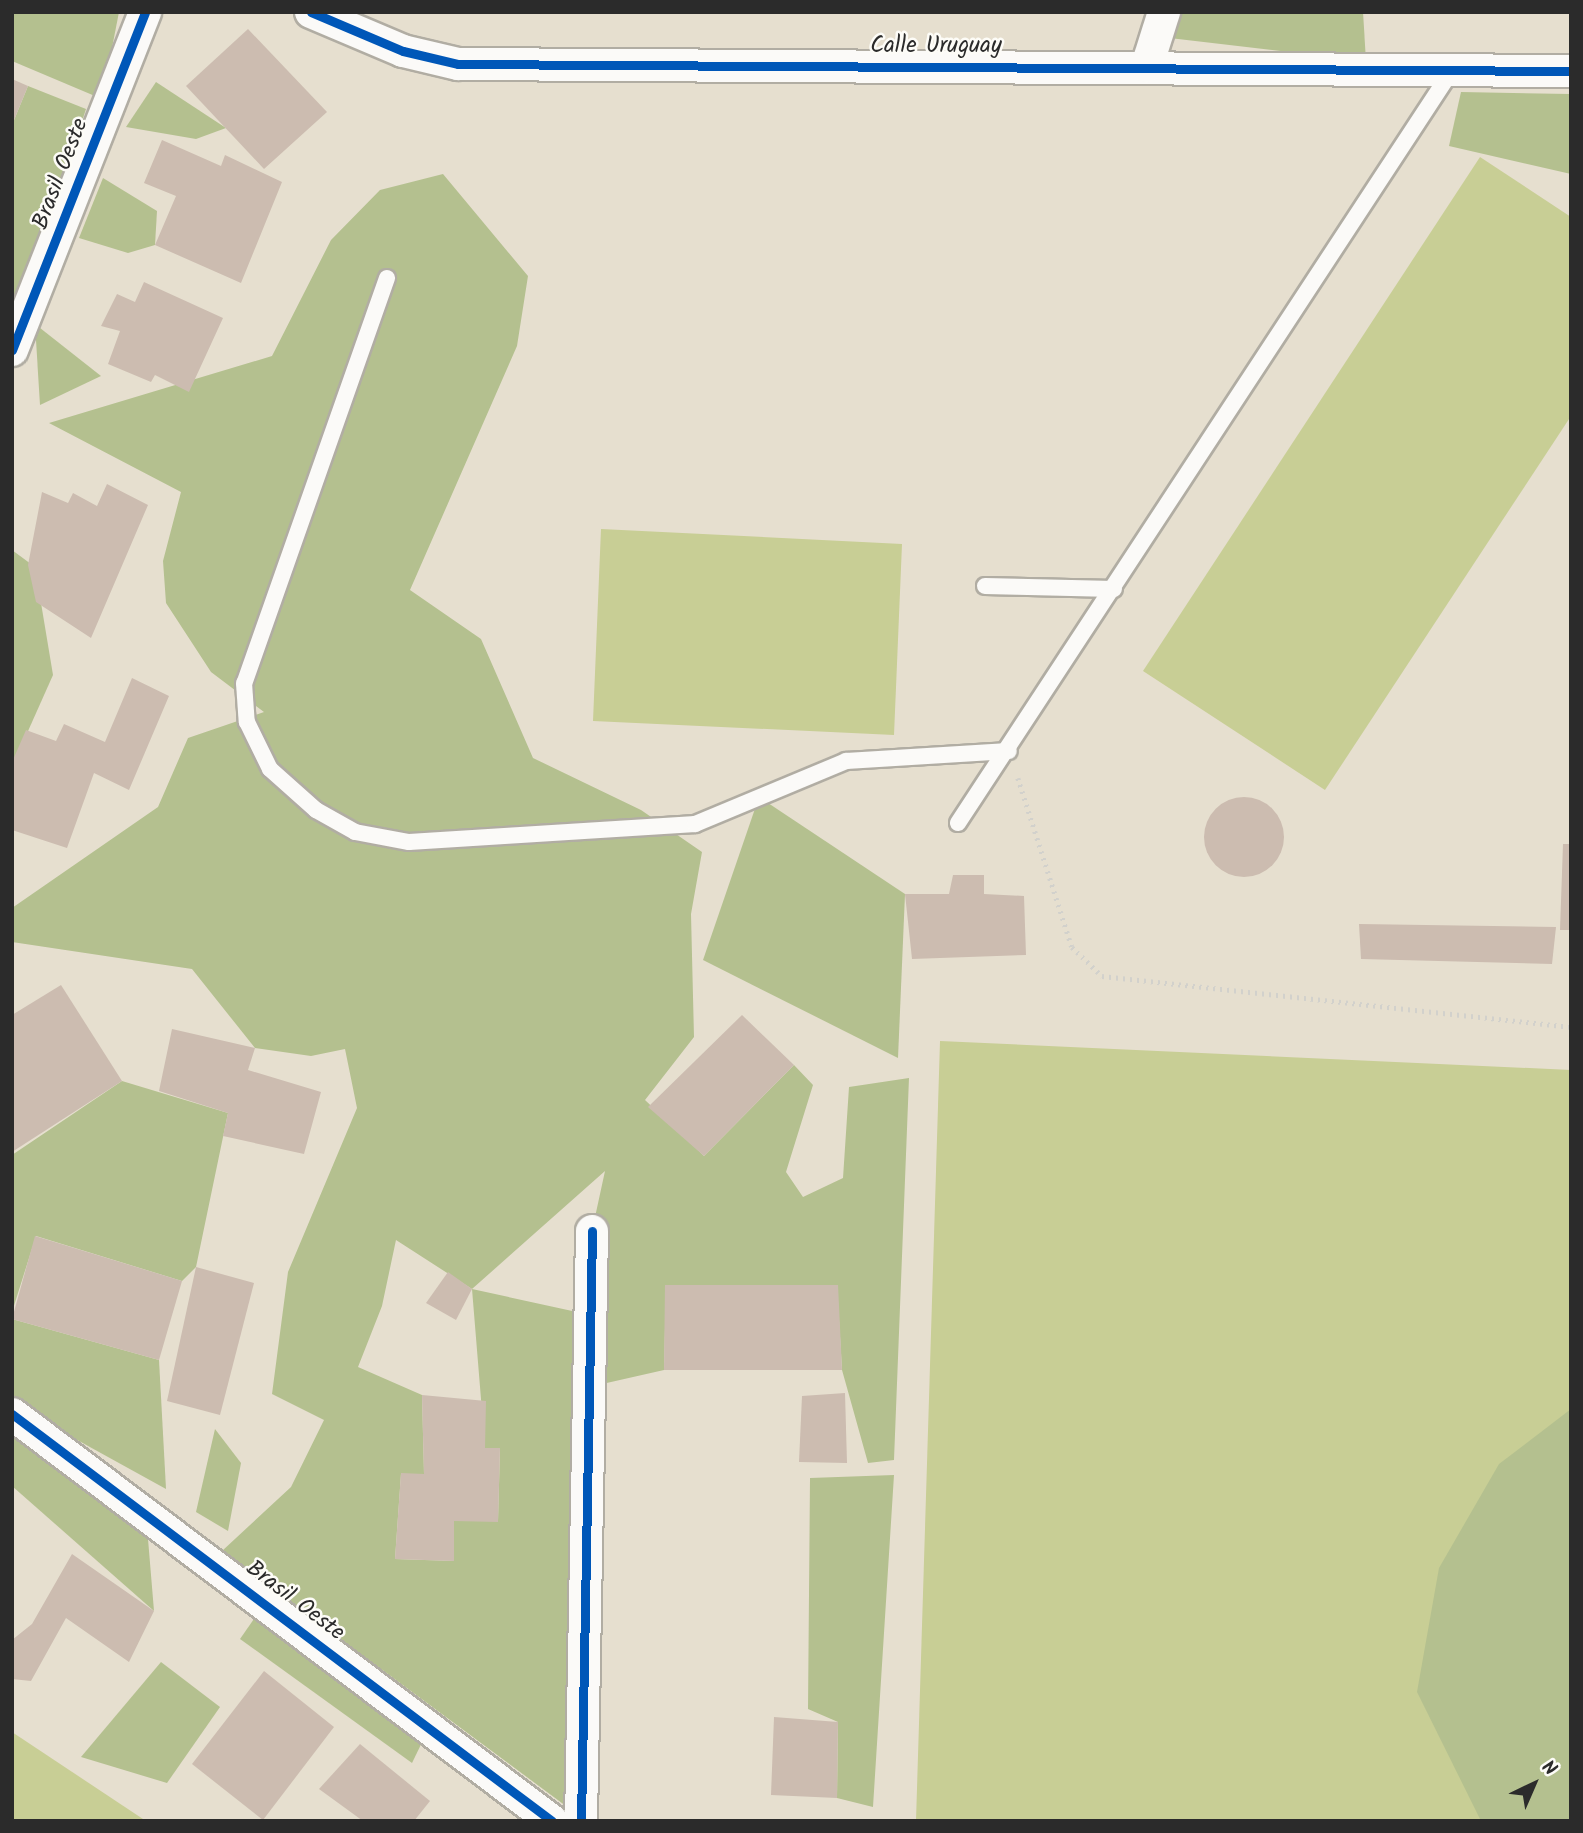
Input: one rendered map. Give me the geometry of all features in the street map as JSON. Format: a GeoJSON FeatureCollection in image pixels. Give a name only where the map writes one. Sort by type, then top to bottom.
{"type":"FeatureCollection","features":[{"type":"Feature","properties":{"kind":"street","name":"Brasil Oeste"},"geometry":{"type":"LineString","coordinates":[[12,350],[145,12]]}},
{"type":"Feature","properties":{"kind":"street","name":"Calle Uruguay"},"geometry":{"type":"LineString","coordinates":[[311,12],[403,51],[458,64],[1147,65],[1571,71]]}},
{"type":"Feature","properties":{"kind":"street"},"geometry":{"type":"LineString","coordinates":[[1147,65],[1164,12]]}},
{"type":"Feature","properties":{"kind":"street"},"geometry":{"type":"LineString","coordinates":[[581,1821],[592,1231]]}},
{"type":"Feature","properties":{"kind":"street","name":"Brasil Oeste"},"geometry":{"type":"LineString","coordinates":[[12,1414],[552,1821]]}},
{"type":"Feature","properties":{"kind":"lane"},"geometry":{"type":"LineString","coordinates":[[958,823],[1009,751],[1452,70]]}},
{"type":"Feature","properties":{"kind":"lane"},"geometry":{"type":"LineString","coordinates":[[387,278],[244,682],[247,722],[270,769],[316,810],[355,832],[409,842],[695,824],[846,761],[1009,751]]}},
{"type":"Feature","properties":{"kind":"lane"},"geometry":{"type":"LineString","coordinates":[[985,586],[1114,589]]}},
{"type":"Feature","properties":{"kind":"path"},"geometry":{"type":"LineString","coordinates":[[1009,751],[1072,947],[1102,976],[1571,1027]]}},
{"type":"Feature","properties":{"kind":"green space"},"geometry":{"type":"Polygon","coordinates":[[[12,12],[119,12],[102,99],[12,61],[12,12]]]}},
{"type":"Feature","properties":{"kind":"green space"},"geometry":{"type":"Polygon","coordinates":[[[1175,12],[1363,12],[1366,61],[1161,37],[1175,12]]]}},
{"type":"Feature","properties":{"kind":"green space"},"geometry":{"type":"Polygon","coordinates":[[[156,82],[226,128],[196,139],[126,127],[156,82]]]}},
{"type":"Feature","properties":{"kind":"green space"},"geometry":{"type":"Polygon","coordinates":[[[28,86],[86,109],[12,333],[12,125],[28,86]]]}},
{"type":"Feature","properties":{"kind":"green space"},"geometry":{"type":"Polygon","coordinates":[[[1461,92],[1571,94],[1571,174],[1449,146],[1461,92]]]}},
{"type":"Feature","properties":{"kind":"green space"},"geometry":{"type":"Polygon","coordinates":[[[1480,157],[1571,217],[1571,416],[1325,790],[1143,671],[1480,157]]]}},
{"type":"Feature","properties":{"kind":"green space"},"geometry":{"type":"Polygon","coordinates":[[[443,174],[528,276],[517,346],[410,590],[481,639],[533,758],[641,810],[702,852],[691,914],[694,1037],[645,1100],[704,1156],[794,1065],[813,1085],[786,1172],[803,1197],[843,1178],[849,1087],[909,1078],[894,1460],[868,1463],[842,1370],[837,1285],[666,1285],[664,1370],[589,1387],[592,1231],[605,1171],[472,1289],[586,1314],[574,1812],[222,1551],[291,1487],[324,1420],[272,1394],[288,1272],[357,1108],[345,1049],[311,1056],[255,1048],[192,969],[12,942],[12,908],[158,807],[188,738],[264,712],[211,672],[166,603],[163,561],[181,492],[49,423],[272,356],[331,240],[380,190],[443,174]],[[396,1240],[382,1306],[358,1367],[422,1395],[424,1474],[401,1474],[395,1559],[454,1561],[454,1521],[498,1521],[500,1449],[485,1448],[472,1289],[396,1240]]]}},
{"type":"Feature","properties":{"kind":"green space"},"geometry":{"type":"Polygon","coordinates":[[[103,178],[157,211],[155,245],[128,253],[79,238],[103,178]]]}},
{"type":"Feature","properties":{"kind":"green space"},"geometry":{"type":"Polygon","coordinates":[[[35,324],[101,376],[40,405],[35,324]]]}},
{"type":"Feature","properties":{"kind":"green space"},"geometry":{"type":"Polygon","coordinates":[[[601,529],[902,544],[894,735],[593,721],[601,529]]]}},
{"type":"Feature","properties":{"kind":"green space"},"geometry":{"type":"Polygon","coordinates":[[[12,550],[35,567],[53,675],[12,767],[12,550]]]}},
{"type":"Feature","properties":{"kind":"green space"},"geometry":{"type":"Polygon","coordinates":[[[759,797],[905,894],[898,1058],[703,960],[759,797]]]}},
{"type":"Feature","properties":{"kind":"green space"},"geometry":{"type":"Polygon","coordinates":[[[940,1041],[1571,1070],[1571,1821],[916,1821],[940,1041]]]}},
{"type":"Feature","properties":{"kind":"green space"},"geometry":{"type":"Polygon","coordinates":[[[122,1081],[228,1113],[196,1267],[182,1281],[36,1236],[12,1312],[12,1155],[122,1081]]]}},
{"type":"Feature","properties":{"kind":"green space"},"geometry":{"type":"Polygon","coordinates":[[[12,1319],[159,1360],[166,1489],[12,1404],[12,1319]]]}},
{"type":"Feature","properties":{"kind":"green space"},"geometry":{"type":"Polygon","coordinates":[[[1571,1409],[1571,1821],[1481,1821],[1417,1692],[1439,1568],[1499,1464],[1571,1409]]]}},
{"type":"Feature","properties":{"kind":"green space"},"geometry":{"type":"Polygon","coordinates":[[[12,1419],[147,1527],[154,1611],[12,1486],[12,1419]]]}},
{"type":"Feature","properties":{"kind":"green space"},"geometry":{"type":"Polygon","coordinates":[[[215,1429],[241,1463],[228,1531],[196,1512],[215,1429]]]}},
{"type":"Feature","properties":{"kind":"green space"},"geometry":{"type":"Polygon","coordinates":[[[894,1475],[873,1807],[837,1798],[838,1722],[808,1709],[810,1478],[894,1475]]]}},
{"type":"Feature","properties":{"kind":"green space"},"geometry":{"type":"Polygon","coordinates":[[[256,1616],[429,1728],[412,1763],[240,1639],[256,1616]]]}},
{"type":"Feature","properties":{"kind":"green space"},"geometry":{"type":"Polygon","coordinates":[[[161,1662],[220,1707],[167,1783],[81,1757],[161,1662]]]}},
{"type":"Feature","properties":{"kind":"green space"},"geometry":{"type":"Polygon","coordinates":[[[12,1732],[146,1821],[12,1821],[12,1732]]]}},
{"type":"Feature","properties":{"kind":"building"},"geometry":{"type":"Polygon","coordinates":[[[248,29],[327,112],[264,169],[186,86],[248,29]]]}},
{"type":"Feature","properties":{"kind":"building"},"geometry":{"type":"Polygon","coordinates":[[[12,79],[28,86],[12,125],[12,79]]]}},
{"type":"Feature","properties":{"kind":"building"},"geometry":{"type":"Polygon","coordinates":[[[162,140],[221,166],[225,155],[282,182],[241,283],[155,245],[176,196],[144,183],[162,140]]]}},
{"type":"Feature","properties":{"kind":"building"},"geometry":{"type":"Polygon","coordinates":[[[144,282],[223,318],[189,392],[155,375],[151,382],[108,364],[120,331],[101,326],[117,294],[135,302],[144,282]]]}},
{"type":"Feature","properties":{"kind":"building"},"geometry":{"type":"Polygon","coordinates":[[[107,484],[148,505],[91,638],[36,602],[28,565],[42,492],[68,503],[73,493],[97,506],[107,484]]]}},
{"type":"Feature","properties":{"kind":"building"},"geometry":{"type":"Polygon","coordinates":[[[132,678],[169,696],[129,790],[94,773],[67,848],[12,830],[12,762],[26,730],[56,741],[64,724],[105,742],[132,678]]]}},
{"type":"Feature","properties":{"kind":"building"},"geometry":{"type":"Polygon","coordinates":[[[1244,797],[1259,800],[1272,809],[1281,822],[1284,837],[1281,852],[1272,865],[1259,874],[1244,877],[1229,874],[1216,865],[1207,852],[1204,837],[1207,822],[1216,809],[1229,800],[1244,797]]]}},
{"type":"Feature","properties":{"kind":"building"},"geometry":{"type":"Polygon","coordinates":[[[1563,844],[1571,844],[1571,930],[1560,930],[1563,844]]]}},
{"type":"Feature","properties":{"kind":"building"},"geometry":{"type":"Polygon","coordinates":[[[953,875],[984,875],[984,894],[1024,896],[1026,955],[912,959],[905,894],[949,894],[953,875]]]}},
{"type":"Feature","properties":{"kind":"building"},"geometry":{"type":"Polygon","coordinates":[[[1359,924],[1556,927],[1552,964],[1361,959],[1359,924]]]}},
{"type":"Feature","properties":{"kind":"building"},"geometry":{"type":"Polygon","coordinates":[[[61,985],[122,1081],[12,1152],[12,1015],[61,985]]]}},
{"type":"Feature","properties":{"kind":"building"},"geometry":{"type":"Polygon","coordinates":[[[742,1015],[794,1065],[704,1156],[648,1107],[742,1015]]]}},
{"type":"Feature","properties":{"kind":"building"},"geometry":{"type":"Polygon","coordinates":[[[172,1029],[255,1048],[248,1070],[321,1092],[304,1154],[223,1136],[228,1113],[159,1091],[172,1029]]]}},
{"type":"Feature","properties":{"kind":"building"},"geometry":{"type":"Polygon","coordinates":[[[35,1236],[182,1281],[159,1360],[12,1319],[35,1236]]]}},
{"type":"Feature","properties":{"kind":"building"},"geometry":{"type":"Polygon","coordinates":[[[196,1267],[254,1283],[220,1415],[167,1401],[196,1267]]]}},
{"type":"Feature","properties":{"kind":"building"},"geometry":{"type":"Polygon","coordinates":[[[448,1272],[472,1289],[456,1320],[426,1303],[448,1272]]]}},
{"type":"Feature","properties":{"kind":"building"},"geometry":{"type":"Polygon","coordinates":[[[665,1285],[838,1285],[842,1370],[664,1370],[665,1285]]]}},
{"type":"Feature","properties":{"kind":"building"},"geometry":{"type":"Polygon","coordinates":[[[845,1393],[847,1463],[799,1462],[802,1396],[845,1393]]]}},
{"type":"Feature","properties":{"kind":"building"},"geometry":{"type":"Polygon","coordinates":[[[422,1395],[486,1401],[485,1448],[500,1448],[498,1522],[454,1521],[454,1561],[395,1559],[401,1473],[424,1474],[422,1395]]]}},
{"type":"Feature","properties":{"kind":"building"},"geometry":{"type":"Polygon","coordinates":[[[72,1554],[154,1611],[129,1662],[66,1618],[31,1681],[12,1679],[12,1640],[32,1624],[72,1554]]]}},
{"type":"Feature","properties":{"kind":"building"},"geometry":{"type":"Polygon","coordinates":[[[264,1671],[334,1727],[263,1820],[192,1764],[264,1671]]]}},
{"type":"Feature","properties":{"kind":"building"},"geometry":{"type":"Polygon","coordinates":[[[774,1717],[838,1722],[837,1798],[771,1795],[774,1717]]]}},
{"type":"Feature","properties":{"kind":"building"},"geometry":{"type":"Polygon","coordinates":[[[360,1744],[430,1801],[414,1821],[363,1821],[319,1789],[360,1744]]]}},
{"type":"Feature","properties":{"kind":"cycle path"},"geometry":{"type":"LineString","coordinates":[[12,350],[145,12]]}},
{"type":"Feature","properties":{"kind":"cycle path"},"geometry":{"type":"LineString","coordinates":[[311,12],[403,51],[458,64],[1571,71]]}},
{"type":"Feature","properties":{"kind":"cycle path"},"geometry":{"type":"LineString","coordinates":[[581,1821],[592,1231]]}},
{"type":"Feature","properties":{"kind":"cycle path"},"geometry":{"type":"LineString","coordinates":[[12,1414],[552,1821]]}}]}
